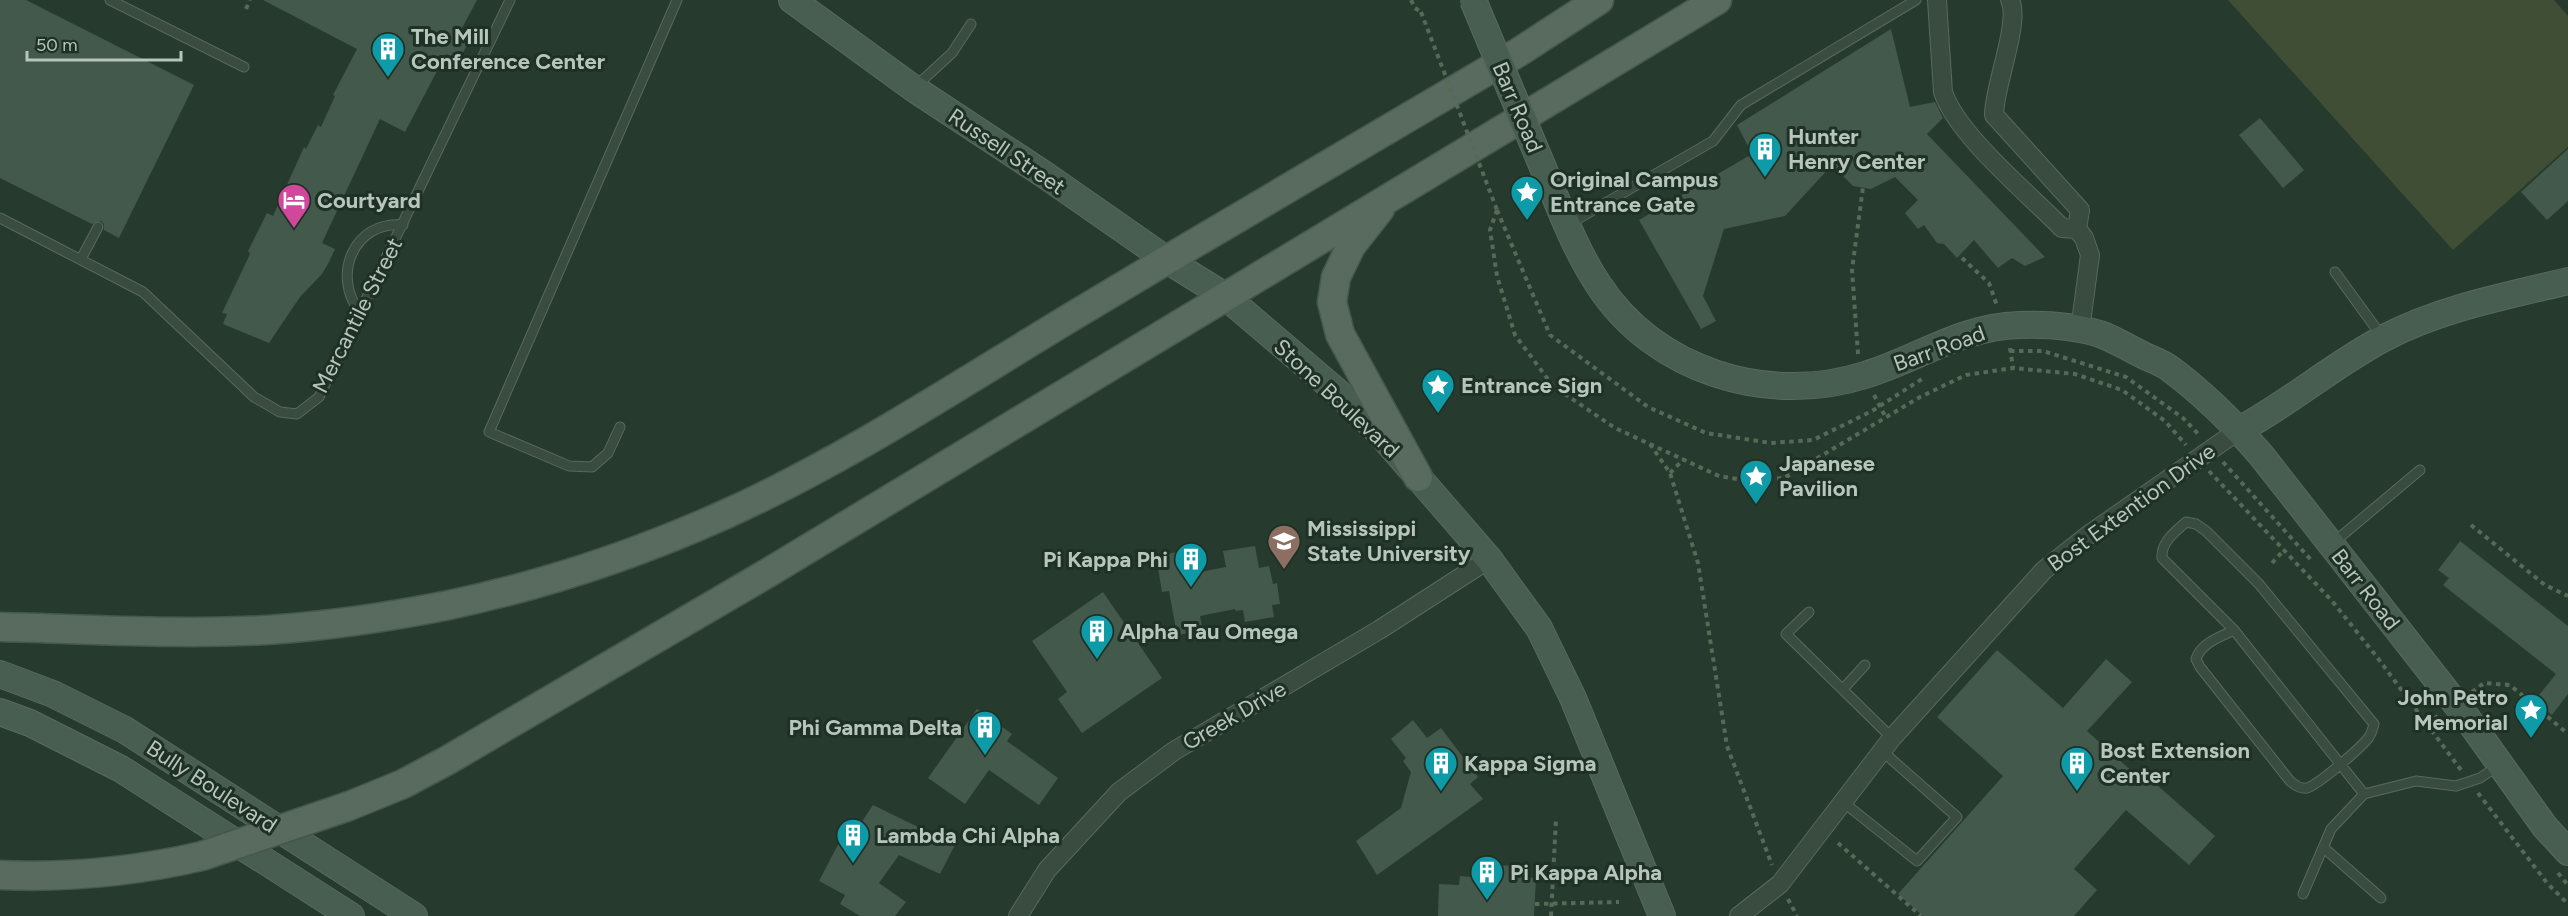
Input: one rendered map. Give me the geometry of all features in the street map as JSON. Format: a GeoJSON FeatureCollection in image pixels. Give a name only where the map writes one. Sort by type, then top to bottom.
{"type":"FeatureCollection","features":[{"type":"Feature","properties":{"kind":"main road"},"geometry":{"type":"LineString","coordinates":[[0,627],[267,630],[326,624],[449,605],[590,568],[726,513],[800,477],[862,443],[1519,52],[1599,0]]}},
{"type":"Feature","properties":{"kind":"main road"},"geometry":{"type":"LineString","coordinates":[[0,875],[41,877],[160,865],[202,856],[349,806],[402,784],[502,729],[776,568],[1391,195],[1706,7],[1723,0]]}},
{"type":"Feature","properties":{"kind":"main road"},"geometry":{"type":"LineString","coordinates":[[1391,195],[1351,246],[1336,277],[1332,302],[1340,334],[1418,477]]}},
{"type":"Feature","properties":{"kind":"street","name":"Russell Street"},"geometry":{"type":"LineString","coordinates":[[792,0],[913,88],[1045,175],[1167,260],[1225,296]]}},
{"type":"Feature","properties":{"kind":"street","name":"Barr Road"},"geometry":{"type":"LineString","coordinates":[[1473,0],[1567,225],[1605,294],[1640,330],[1676,357],[1724,376],[1766,385],[1828,385],[1864,375],[1952,338],[1987,328],[2035,325],[2100,334],[2168,368],[2239,430],[2331,545],[2467,718],[2544,827],[2561,861]]}},
{"type":"Feature","properties":{"kind":"street"},"geometry":{"type":"LineString","coordinates":[[1937,0],[1943,92],[1947,105],[1969,135],[2062,228],[2077,229]]}},
{"type":"Feature","properties":{"kind":"street"},"geometry":{"type":"LineString","coordinates":[[2010,0],[2014,17],[1996,89],[1994,115],[2080,210],[2077,229],[2084,238],[2090,255],[2080,330]]}},
{"type":"Feature","properties":{"kind":"street"},"geometry":{"type":"LineString","coordinates":[[1969,135],[1994,115]]}},
{"type":"Feature","properties":{"kind":"street","name":"Bost Extention Drive"},"geometry":{"type":"LineString","coordinates":[[1739,916],[1780,884],[1887,744],[2044,570],[2087,536],[2211,448],[2265,416],[2384,338],[2420,321],[2455,310],[2568,281]]}},
{"type":"Feature","properties":{"kind":"street","name":"Stone Boulevard"},"geometry":{"type":"LineString","coordinates":[[1225,296],[1335,390],[1378,431],[1489,559],[1539,628],[1568,688],[1662,916]]}},
{"type":"Feature","properties":{"kind":"street","name":"Greek Drive"},"geometry":{"type":"LineString","coordinates":[[1018,916],[1047,870],[1119,792],[1174,751],[1379,630],[1489,559]]}},
{"type":"Feature","properties":{"kind":"street","name":"Bully Boulevard"},"geometry":{"type":"LineString","coordinates":[[0,674],[53,694],[125,730],[414,916]]}},
{"type":"Feature","properties":{"kind":"street","name":"Bully Boulevard"},"geometry":{"type":"LineString","coordinates":[[0,712],[59,736],[121,769],[351,916]]}},
{"type":"Feature","properties":{"kind":"lane"},"geometry":{"type":"LineString","coordinates":[[110,0],[244,67]]}},
{"type":"Feature","properties":{"kind":"lane","name":"Mercantile Street"},"geometry":{"type":"LineString","coordinates":[[81,259],[143,292],[254,397],[280,412],[297,414],[319,397],[510,0]]}},
{"type":"Feature","properties":{"kind":"lane"},"geometry":{"type":"LineString","coordinates":[[620,427],[608,453],[592,467],[569,466],[489,432],[677,0]]}},
{"type":"Feature","properties":{"kind":"lane"},"geometry":{"type":"LineString","coordinates":[[1567,225],[1713,141],[1741,105],[1916,0]]}},
{"type":"Feature","properties":{"kind":"lane"},"geometry":{"type":"LineString","coordinates":[[913,88],[952,53],[971,24]]}},
{"type":"Feature","properties":{"kind":"lane"},"geometry":{"type":"LineString","coordinates":[[0,218],[81,259],[98,227]]}},
{"type":"Feature","properties":{"kind":"lane"},"geometry":{"type":"LineString","coordinates":[[360,312],[347,289],[347,272],[355,247],[372,229],[388,223],[403,225]]}},
{"type":"Feature","properties":{"kind":"lane"},"geometry":{"type":"LineString","coordinates":[[2335,272],[2384,338]]}},
{"type":"Feature","properties":{"kind":"lane"},"geometry":{"type":"LineString","coordinates":[[2331,545],[2420,470]]}},
{"type":"Feature","properties":{"kind":"lane"},"geometry":{"type":"LineString","coordinates":[[2234,630],[2205,646],[2196,659],[2290,781],[2306,788],[2341,763],[2370,736],[2374,724],[2259,584],[2206,531],[2196,524],[2186,522],[2166,541],[2162,549],[2162,558],[2234,630],[2341,763],[2364,794]]}},
{"type":"Feature","properties":{"kind":"lane"},"geometry":{"type":"LineString","coordinates":[[1809,612],[1786,634],[1843,689],[1887,744],[1957,817],[1917,861],[1843,802]]}},
{"type":"Feature","properties":{"kind":"lane"},"geometry":{"type":"LineString","coordinates":[[1843,689],[1865,665]]}},
{"type":"Feature","properties":{"kind":"lane"},"geometry":{"type":"LineString","coordinates":[[2303,894],[2331,829],[2364,794],[2416,781],[2456,786],[2480,778],[2500,765]]}},
{"type":"Feature","properties":{"kind":"lane"},"geometry":{"type":"LineString","coordinates":[[2324,848],[2381,898]]}},
{"type":"Feature","properties":{"kind":"path"},"geometry":{"type":"LineString","coordinates":[[246,9],[250,0]]}},
{"type":"Feature","properties":{"kind":"path"},"geometry":{"type":"LineString","coordinates":[[1411,0],[1415,8],[1421,12],[1497,210],[1550,335],[1648,407],[1706,433],[1771,443],[1813,440],[1880,406],[1929,375]]}},
{"type":"Feature","properties":{"kind":"path"},"geometry":{"type":"LineString","coordinates":[[1863,188],[1852,270],[1856,346],[1864,375],[1886,418]]}},
{"type":"Feature","properties":{"kind":"path"},"geometry":{"type":"LineString","coordinates":[[1497,210],[1490,230],[1495,264],[1515,335],[1553,386],[1616,428],[1649,443],[1670,473],[1698,563],[1727,746],[1751,815],[1780,884],[1797,916]]}},
{"type":"Feature","properties":{"kind":"path"},"geometry":{"type":"LineString","coordinates":[[2001,350],[2043,351],[2126,377],[2183,418],[2319,568]]}},
{"type":"Feature","properties":{"kind":"path"},"geometry":{"type":"LineString","coordinates":[[1670,473],[1684,459]]}},
{"type":"Feature","properties":{"kind":"path"},"geometry":{"type":"LineString","coordinates":[[2471,525],[2545,585],[2568,596]]}},
{"type":"Feature","properties":{"kind":"path"},"geometry":{"type":"LineString","coordinates":[[2272,563],[2284,550]]}},
{"type":"Feature","properties":{"kind":"path"},"geometry":{"type":"LineString","coordinates":[[2468,695],[2484,683],[2510,685],[2568,734]]}},
{"type":"Feature","properties":{"kind":"path"},"geometry":{"type":"LineString","coordinates":[[2429,708],[2442,726]]}},
{"type":"Feature","properties":{"kind":"path"},"geometry":{"type":"LineString","coordinates":[[1551,916],[1556,819]]}},
{"type":"Feature","properties":{"kind":"path"},"geometry":{"type":"LineString","coordinates":[[1838,843],[1921,916]]}},
{"type":"Feature","properties":{"kind":"path"},"geometry":{"type":"LineString","coordinates":[[2561,861],[2568,885]]}},
{"type":"Feature","properties":{"kind":"path"},"geometry":{"type":"LineString","coordinates":[[1535,904],[1619,902]]}},
{"type":"Feature","properties":{"kind":"green space"},"geometry":{"type":"Polygon","coordinates":[[[2228,0],[2554,0],[2568,16],[2568,147],[2453,250],[2228,0]]]}},
{"type":"Feature","properties":{"kind":"building"},"geometry":{"type":"Polygon","coordinates":[[[0,0],[26,0],[194,85],[119,238],[104,230],[104,224],[101,221],[92,224],[0,178],[0,0]]]}},
{"type":"Feature","properties":{"kind":"building"},"geometry":{"type":"Polygon","coordinates":[[[263,0],[477,0],[461,30],[472,36],[459,60],[446,54],[405,132],[380,119],[322,243],[335,249],[329,262],[322,274],[300,297],[269,343],[223,324],[227,314],[222,313],[267,213],[273,216],[304,147],[306,149],[318,125],[321,127],[335,96],[333,95],[357,49],[263,0]]]}},
{"type":"Feature","properties":{"kind":"building","name":"Hunter Henry Center"},"geometry":{"type":"Polygon","coordinates":[[[1891,29],[1910,107],[1935,102],[1943,118],[1927,134],[2045,257],[2025,266],[2012,258],[1998,268],[1974,240],[1957,258],[1944,244],[1937,243],[1924,225],[1918,229],[1905,213],[1918,200],[1895,177],[1871,189],[1853,186],[1832,165],[1785,216],[1724,229],[1703,296],[1716,321],[1701,329],[1639,220],[1752,154],[1737,125],[1891,29]]]}},
{"type":"Feature","properties":{"kind":"building"},"geometry":{"type":"Polygon","coordinates":[[[2260,118],[2304,170],[2283,188],[2239,135],[2260,118]]]}},
{"type":"Feature","properties":{"kind":"building"},"geometry":{"type":"Polygon","coordinates":[[[2568,149],[2568,201],[2547,220],[2521,192],[2568,149]]]}},
{"type":"Feature","properties":{"kind":"building"},"geometry":{"type":"Polygon","coordinates":[[[2460,541],[2568,626],[2568,694],[2552,715],[2534,701],[2556,674],[2443,585],[2449,578],[2438,570],[2460,541]]]}},
{"type":"Feature","properties":{"kind":"building","name":"Pi Kappa Phi"},"geometry":{"type":"Polygon","coordinates":[[[1255,546],[1259,568],[1269,566],[1273,584],[1277,583],[1280,604],[1272,605],[1274,617],[1245,622],[1243,610],[1236,611],[1235,609],[1200,616],[1203,631],[1177,635],[1169,591],[1162,592],[1156,556],[1183,551],[1184,560],[1192,559],[1195,573],[1226,567],[1223,551],[1255,546]]]}},
{"type":"Feature","properties":{"kind":"building","name":"Alpha Tau Omega"},"geometry":{"type":"Polygon","coordinates":[[[1103,592],[1162,678],[1082,733],[1058,699],[1067,692],[1032,641],[1103,592]]]}},
{"type":"Feature","properties":{"kind":"building","name":"Bost Extension Center"},"geometry":{"type":"Polygon","coordinates":[[[1997,650],[2063,708],[2106,659],[2132,682],[2087,731],[2145,783],[2149,778],[2215,836],[2189,865],[2126,810],[2074,869],[2097,890],[2074,916],[1923,916],[1898,894],[2003,776],[1937,717],[1997,650]]]}},
{"type":"Feature","properties":{"kind":"building","name":"Phi Gamma Delta"},"geometry":{"type":"Polygon","coordinates":[[[977,709],[1012,734],[1007,741],[1058,778],[1039,805],[989,770],[965,804],[928,778],[977,709]]]}},
{"type":"Feature","properties":{"kind":"building","name":"Kappa Sigma"},"geometry":{"type":"Polygon","coordinates":[[[1413,720],[1427,738],[1441,728],[1478,777],[1470,784],[1483,799],[1377,875],[1356,841],[1401,808],[1411,772],[1403,761],[1406,758],[1391,739],[1413,720]]]}},
{"type":"Feature","properties":{"kind":"building","name":"Lambda Chi Alpha"},"geometry":{"type":"Polygon","coordinates":[[[873,805],[955,845],[940,874],[899,855],[879,883],[906,902],[895,916],[860,916],[840,904],[845,895],[819,881],[852,818],[861,823],[873,805]]]}},
{"type":"Feature","properties":{"kind":"building","name":"Pi Kappa Alpha"},"geometry":{"type":"Polygon","coordinates":[[[1484,865],[1526,866],[1525,877],[1536,878],[1534,916],[1438,916],[1439,884],[1459,885],[1460,876],[1484,878],[1484,865]]]}},
{"type":"Feature","properties":{"kind":"place","name":"The Mill Conference Center"},"geometry":{"type":"Point","coordinates":[388,78]}},
{"type":"Feature","properties":{"kind":"place","name":"Hunter Henry Center"},"geometry":{"type":"Point","coordinates":[1765,178]}},
{"type":"Feature","properties":{"kind":"place","name":"Original Campus Entrance Gate"},"geometry":{"type":"Point","coordinates":[1527,221]}},
{"type":"Feature","properties":{"kind":"place","name":"Courtyard"},"geometry":{"type":"Point","coordinates":[294,229]}},
{"type":"Feature","properties":{"kind":"place","name":"Entrance Sign"},"geometry":{"type":"Point","coordinates":[1438,414]}},
{"type":"Feature","properties":{"kind":"place","name":"Japanese Pavilion"},"geometry":{"type":"Point","coordinates":[1756,505]}},
{"type":"Feature","properties":{"kind":"place","name":"Mississippi State University"},"geometry":{"type":"Point","coordinates":[1284,570]}},
{"type":"Feature","properties":{"kind":"place","name":"Pi Kappa Phi"},"geometry":{"type":"Point","coordinates":[1191,588]}},
{"type":"Feature","properties":{"kind":"place","name":"Alpha Tau Omega"},"geometry":{"type":"Point","coordinates":[1097,660]}},
{"type":"Feature","properties":{"kind":"place","name":"John Petro Memorial"},"geometry":{"type":"Point","coordinates":[2531,739]}},
{"type":"Feature","properties":{"kind":"place","name":"Phi Gamma Delta"},"geometry":{"type":"Point","coordinates":[985,756]}},
{"type":"Feature","properties":{"kind":"place","name":"Kappa Sigma"},"geometry":{"type":"Point","coordinates":[1441,792]}},
{"type":"Feature","properties":{"kind":"place","name":"Bost Extension Center"},"geometry":{"type":"Point","coordinates":[2077,792]}},
{"type":"Feature","properties":{"kind":"place","name":"Lambda Chi Alpha"},"geometry":{"type":"Point","coordinates":[853,864]}},
{"type":"Feature","properties":{"kind":"place","name":"Pi Kappa Alpha"},"geometry":{"type":"Point","coordinates":[1487,901]}}]}
